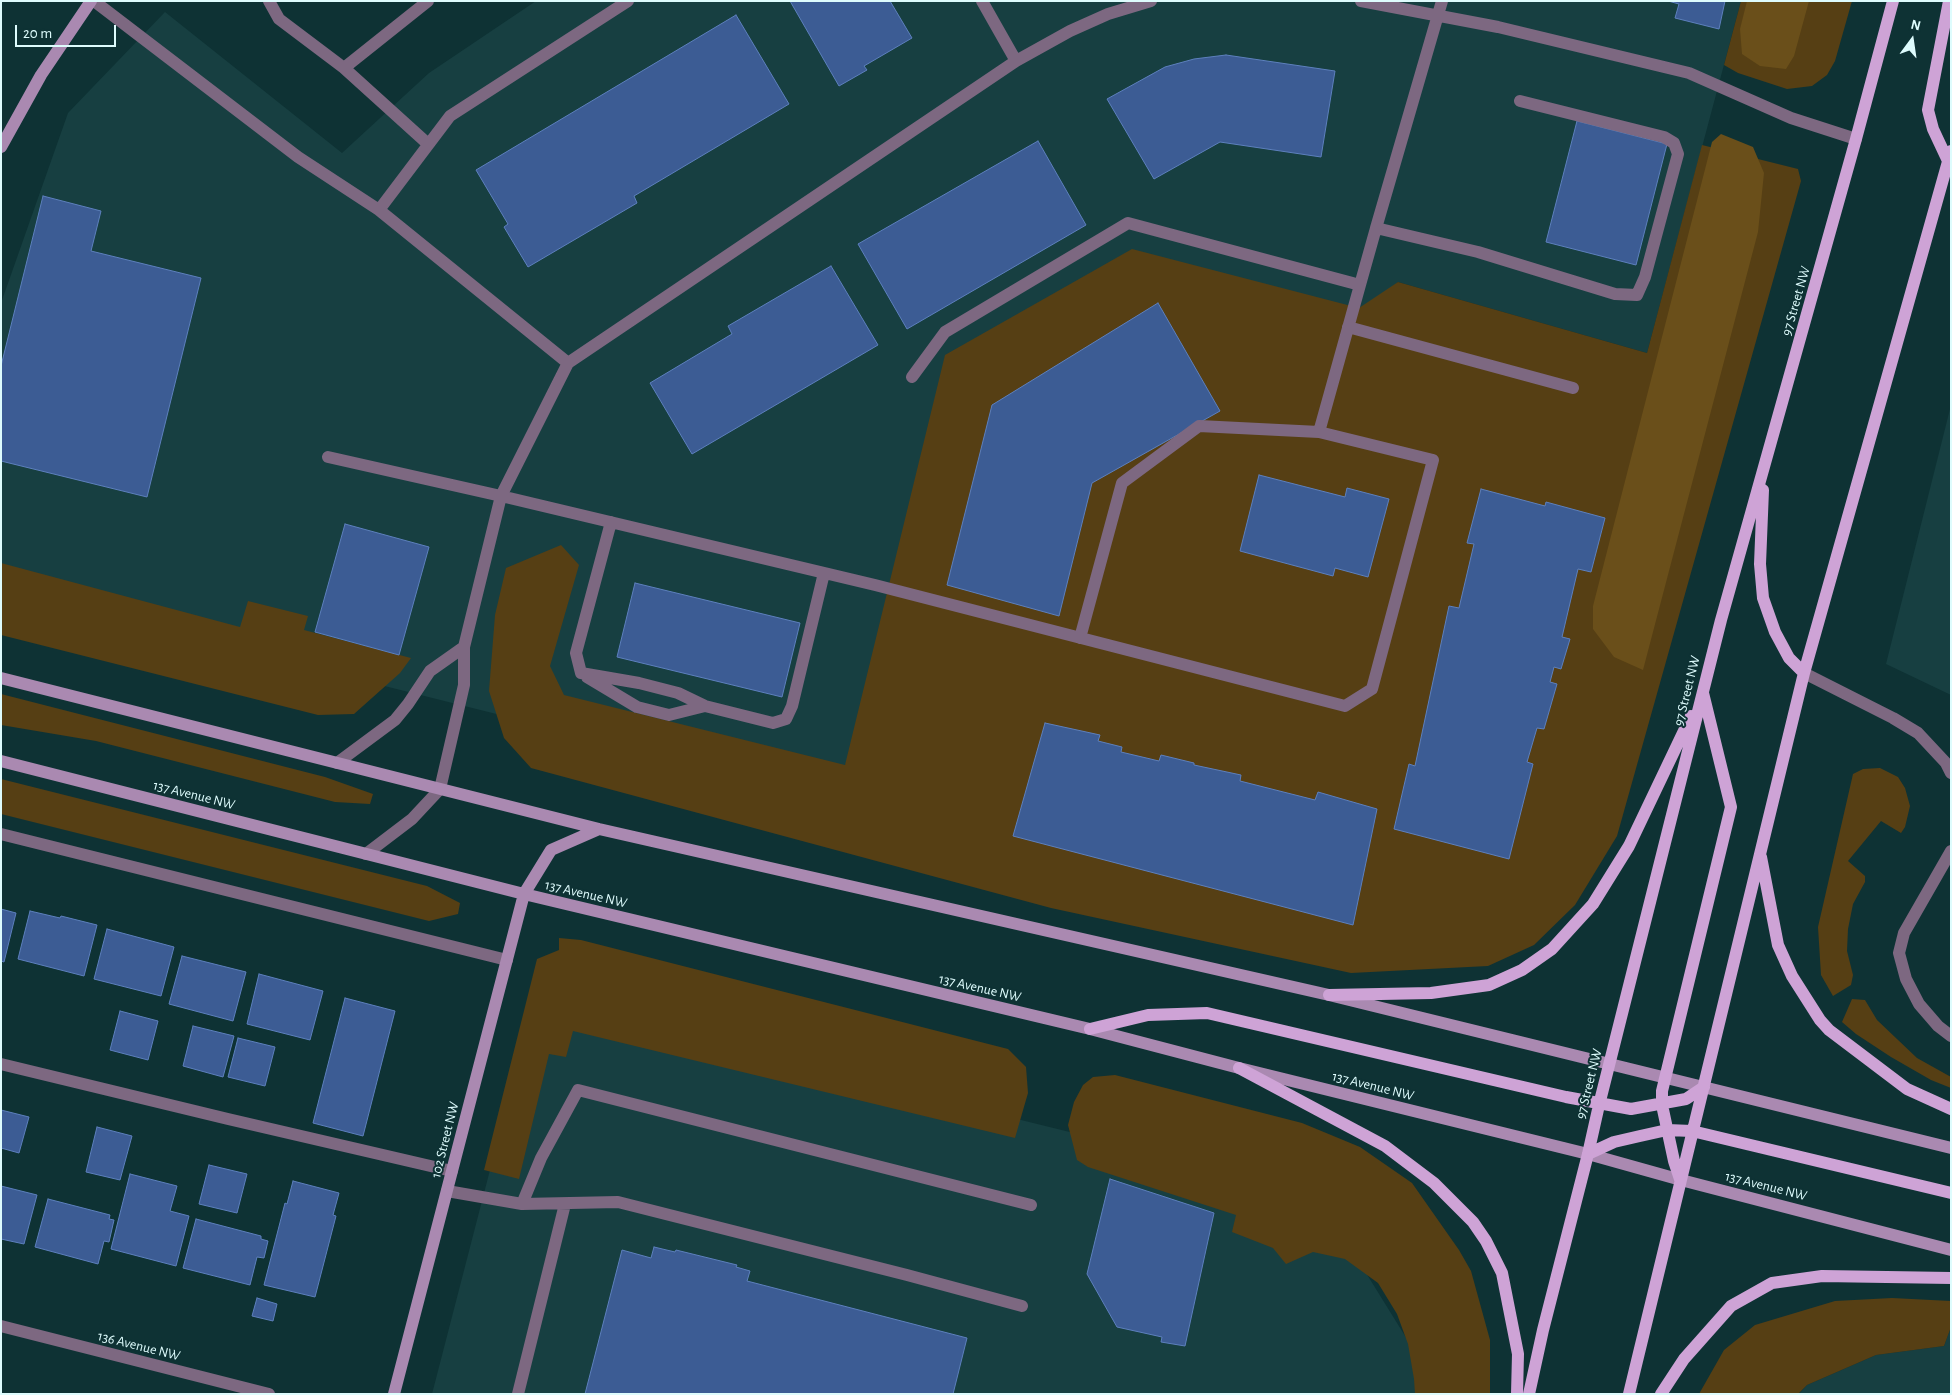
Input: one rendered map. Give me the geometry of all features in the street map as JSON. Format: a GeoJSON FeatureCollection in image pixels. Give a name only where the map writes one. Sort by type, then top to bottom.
{"type":"FeatureCollection","features":[{"type":"Feature","properties":{"kind":"main road"},"geometry":{"type":"LineString","coordinates":[[1,147],[41,75],[92,1]]}},
{"type":"Feature","properties":{"kind":"main road","name":"97 Street NW"},"geometry":{"type":"LineString","coordinates":[[1529,1394],[1545,1320],[1588,1154],[1702,691],[1894,1]]}},
{"type":"Feature","properties":{"kind":"main road"},"geometry":{"type":"LineString","coordinates":[[1629,1394],[1804,673],[1949,156],[1933,129],[1928,110],[1949,1]]}},
{"type":"Feature","properties":{"kind":"main road"},"geometry":{"type":"LineString","coordinates":[[1764,468],[1760,564],[1763,598],[1776,632],[1789,658],[1804,673]]}},
{"type":"Feature","properties":{"kind":"main road"},"geometry":{"type":"LineString","coordinates":[[1,678],[599,829],[1330,994],[1951,1148]]}},
{"type":"Feature","properties":{"kind":"main road"},"geometry":{"type":"LineString","coordinates":[[1330,994],[1431,993],[1488,985],[1522,970],[1552,949],[1593,904],[1629,846],[1702,691]]}},
{"type":"Feature","properties":{"kind":"main road"},"geometry":{"type":"LineString","coordinates":[[1681,1180],[1674,1161],[1662,1105],[1664,1078],[1731,807],[1702,691]]}},
{"type":"Feature","properties":{"kind":"main road","name":"137 Avenue NW"},"geometry":{"type":"LineString","coordinates":[[1,761],[524,894],[1090,1029],[1588,1154],[1951,1250]]}},
{"type":"Feature","properties":{"kind":"main road","name":"102 Street NW"},"geometry":{"type":"LineString","coordinates":[[394,1394],[524,894],[551,850],[599,829]]}},
{"type":"Feature","properties":{"kind":"main road"},"geometry":{"type":"LineString","coordinates":[[1760,854],[1778,946],[1792,976],[1820,1020],[1829,1030],[1907,1089],[1951,1109]]}},
{"type":"Feature","properties":{"kind":"main road"},"geometry":{"type":"LineString","coordinates":[[1090,1029],[1148,1015],[1208,1013],[1599,1104],[1631,1109],[1662,1105],[1686,1099],[1704,1087]]}},
{"type":"Feature","properties":{"kind":"main road"},"geometry":{"type":"LineString","coordinates":[[1240,1068],[1385,1146],[1434,1183],[1473,1222],[1486,1241],[1502,1273],[1518,1354],[1517,1394]]}},
{"type":"Feature","properties":{"kind":"main road"},"geometry":{"type":"LineString","coordinates":[[1588,1154],[1614,1142],[1667,1130],[1692,1131],[1951,1193]]}},
{"type":"Feature","properties":{"kind":"main road"},"geometry":{"type":"LineString","coordinates":[[1661,1394],[1684,1359],[1731,1306],[1772,1283],[1822,1276],[1951,1278]]}},
{"type":"Feature","properties":{"kind":"street"},"geometry":{"type":"LineString","coordinates":[[92,1],[298,157],[379,210],[568,364]]}},
{"type":"Feature","properties":{"kind":"street"},"geometry":{"type":"LineString","coordinates":[[268,1],[279,20],[344,68],[428,144]]}},
{"type":"Feature","properties":{"kind":"street"},"geometry":{"type":"LineString","coordinates":[[344,68],[428,1]]}},
{"type":"Feature","properties":{"kind":"street"},"geometry":{"type":"LineString","coordinates":[[379,210],[450,116],[628,1]]}},
{"type":"Feature","properties":{"kind":"street"},"geometry":{"type":"LineString","coordinates":[[982,1],[1016,61]]}},
{"type":"Feature","properties":{"kind":"street"},"geometry":{"type":"LineString","coordinates":[[366,854],[412,819],[440,789],[464,685],[464,647],[501,496],[568,364],[1016,61],[1077,27],[1108,14],[1151,1]]}},
{"type":"Feature","properties":{"kind":"street"},"geometry":{"type":"LineString","coordinates":[[1361,1],[1538,36],[1689,74],[1791,118],[1856,140]]}},
{"type":"Feature","properties":{"kind":"street"},"geometry":{"type":"LineString","coordinates":[[1319,432],[1442,1]]}},
{"type":"Feature","properties":{"kind":"street"},"geometry":{"type":"LineString","coordinates":[[1376,228],[1478,252],[1615,294],[1637,295],[1645,277],[1678,154],[1674,143],[1664,137],[1520,101]]}},
{"type":"Feature","properties":{"kind":"street"},"geometry":{"type":"LineString","coordinates":[[912,377],[945,332],[1128,223],[1360,285]]}},
{"type":"Feature","properties":{"kind":"street"},"geometry":{"type":"LineString","coordinates":[[1348,327],[1573,388]]}},
{"type":"Feature","properties":{"kind":"street"},"geometry":{"type":"LineString","coordinates":[[328,457],[824,573],[1345,706],[1372,689],[1433,460],[1319,432],[1200,426],[1122,483],[1080,638]]}},
{"type":"Feature","properties":{"kind":"street"},"geometry":{"type":"LineString","coordinates":[[610,522],[576,653],[581,673],[637,707],[669,715],[705,706]]}},
{"type":"Feature","properties":{"kind":"street"},"geometry":{"type":"LineString","coordinates":[[581,673],[639,683],[678,693],[705,706],[773,723],[786,719],[792,706],[824,573]]}},
{"type":"Feature","properties":{"kind":"street"},"geometry":{"type":"LineString","coordinates":[[337,763],[395,720],[430,671],[464,647]]}},
{"type":"Feature","properties":{"kind":"street"},"geometry":{"type":"LineString","coordinates":[[1804,673],[1893,718],[1918,733],[1946,763],[1951,773]]}},
{"type":"Feature","properties":{"kind":"street"},"geometry":{"type":"LineString","coordinates":[[1,834],[507,960]]}},
{"type":"Feature","properties":{"kind":"street"},"geometry":{"type":"LineString","coordinates":[[1951,852],[1904,934],[1900,952],[1906,979],[1919,1004],[1938,1026],[1951,1036]]}},
{"type":"Feature","properties":{"kind":"street"},"geometry":{"type":"LineString","coordinates":[[1,1064],[452,1171]]}},
{"type":"Feature","properties":{"kind":"street"},"geometry":{"type":"LineString","coordinates":[[522,1204],[541,1158],[578,1090],[1032,1205]]}},
{"type":"Feature","properties":{"kind":"street"},"geometry":{"type":"LineString","coordinates":[[447,1191],[522,1204],[618,1202],[1022,1306]]}},
{"type":"Feature","properties":{"kind":"street"},"geometry":{"type":"LineString","coordinates":[[518,1394],[565,1204]]}},
{"type":"Feature","properties":{"kind":"street","name":"136 Avenue NW"},"geometry":{"type":"LineString","coordinates":[[1,1326],[269,1394]]}},
{"type":"Feature","properties":{"kind":"shaded area"},"geometry":{"type":"Polygon","coordinates":[[[536,1],[1741,1],[1647,353],[1398,282],[845,765],[836,799],[1,590],[1,303],[68,113],[165,12],[342,153],[429,73],[536,1]]]}},
{"type":"Feature","properties":{"kind":"shaded area"},"geometry":{"type":"Polygon","coordinates":[[[1741,1],[1852,1],[1835,61],[1827,75],[1812,86],[1787,89],[1738,73],[1724,65],[1741,1]]]}},
{"type":"Feature","properties":{"kind":"shaded area"},"geometry":{"type":"Polygon","coordinates":[[[1747,1],[1809,1],[1794,56],[1786,69],[1760,66],[1742,54],[1740,29],[1747,1]]]}},
{"type":"Feature","properties":{"kind":"shaded area"},"geometry":{"type":"Polygon","coordinates":[[[1721,134],[1753,147],[1764,173],[1758,232],[1643,670],[1614,657],[1593,629],[1593,606],[1712,142],[1721,134]]]}},
{"type":"Feature","properties":{"kind":"shaded area"},"geometry":{"type":"Polygon","coordinates":[[[1702,145],[1798,169],[1801,181],[1617,836],[1575,905],[1534,945],[1488,966],[1351,973],[1051,908],[531,768],[504,738],[489,691],[495,615],[506,568],[561,545],[579,565],[550,666],[564,695],[845,765],[945,355],[1132,249],[1359,308],[1398,282],[1647,353],[1702,145]]]}},
{"type":"Feature","properties":{"kind":"shaded area"},"geometry":{"type":"Polygon","coordinates":[[[1951,405],[1951,695],[1886,664],[1951,405]]]}},
{"type":"Feature","properties":{"kind":"shaded area"},"geometry":{"type":"Polygon","coordinates":[[[1,563],[240,627],[248,601],[308,616],[304,630],[411,658],[400,673],[354,714],[318,715],[1,635],[1,563]]]}},
{"type":"Feature","properties":{"kind":"shaded area"},"geometry":{"type":"Polygon","coordinates":[[[1,694],[325,777],[373,794],[370,804],[335,802],[96,741],[1,725],[1,694]]]}},
{"type":"Feature","properties":{"kind":"shaded area"},"geometry":{"type":"Polygon","coordinates":[[[1880,768],[1898,777],[1905,788],[1910,806],[1905,827],[1901,833],[1881,821],[1848,861],[1865,876],[1865,882],[1853,904],[1848,929],[1847,951],[1853,975],[1851,985],[1833,996],[1821,975],[1818,927],[1853,774],[1863,769],[1880,768]]]}},
{"type":"Feature","properties":{"kind":"shaded area"},"geometry":{"type":"Polygon","coordinates":[[[1,779],[427,886],[460,903],[458,914],[429,921],[1,814],[1,779]]]}},
{"type":"Feature","properties":{"kind":"shaded area"},"geometry":{"type":"Polygon","coordinates":[[[559,938],[581,940],[1008,1049],[1026,1067],[1028,1093],[1015,1138],[573,1031],[566,1057],[549,1054],[519,1179],[484,1170],[537,959],[559,950],[559,938]]]}},
{"type":"Feature","properties":{"kind":"shaded area"},"geometry":{"type":"Polygon","coordinates":[[[1852,999],[1865,1000],[1877,1020],[1917,1058],[1951,1077],[1951,1088],[1931,1080],[1891,1057],[1856,1034],[1842,1022],[1852,999]]]}},
{"type":"Feature","properties":{"kind":"shaded area"},"geometry":{"type":"Polygon","coordinates":[[[534,1000],[1090,1137],[1314,1189],[1441,1394],[432,1394],[534,1000]]]}},
{"type":"Feature","properties":{"kind":"shaded area"},"geometry":{"type":"Polygon","coordinates":[[[1115,1075],[1302,1123],[1360,1147],[1412,1183],[1459,1250],[1471,1271],[1490,1340],[1490,1394],[1415,1394],[1408,1344],[1397,1314],[1378,1283],[1345,1259],[1313,1252],[1286,1264],[1273,1248],[1232,1232],[1236,1215],[1088,1167],[1077,1160],[1068,1125],[1074,1102],[1083,1085],[1093,1077],[1115,1075]]]}},
{"type":"Feature","properties":{"kind":"shaded area"},"geometry":{"type":"Polygon","coordinates":[[[1892,1298],[1951,1301],[1951,1327],[1944,1346],[1876,1355],[1807,1385],[1798,1394],[1699,1394],[1724,1350],[1755,1325],[1835,1301],[1892,1298]]]}},
{"type":"Feature","properties":{"kind":"shaded area"},"geometry":{"type":"Polygon","coordinates":[[[1951,1327],[1951,1394],[1799,1394],[1807,1385],[1876,1355],[1944,1346],[1951,1327]]]}},
{"type":"Feature","properties":{"kind":"building"},"geometry":{"type":"Polygon","coordinates":[[[790,1],[890,1],[912,38],[864,66],[867,70],[839,86],[790,1]]]}},
{"type":"Feature","properties":{"kind":"building"},"geometry":{"type":"Polygon","coordinates":[[[1668,1],[1725,1],[1719,29],[1675,18],[1679,4],[1668,1]]]}},
{"type":"Feature","properties":{"kind":"building"},"geometry":{"type":"Polygon","coordinates":[[[736,15],[789,104],[634,196],[637,203],[528,267],[504,227],[508,224],[476,170],[736,15]]]}},
{"type":"Feature","properties":{"kind":"building"},"geometry":{"type":"Polygon","coordinates":[[[1226,55],[1335,71],[1321,157],[1220,142],[1154,179],[1107,99],[1165,67],[1194,59],[1226,55]]]}},
{"type":"Feature","properties":{"kind":"building"},"geometry":{"type":"Polygon","coordinates":[[[1577,121],[1667,144],[1636,265],[1546,242],[1577,121]]]}},
{"type":"Feature","properties":{"kind":"building"},"geometry":{"type":"Polygon","coordinates":[[[1038,141],[1086,225],[907,329],[858,244],[1038,141]]]}},
{"type":"Feature","properties":{"kind":"building"},"geometry":{"type":"Polygon","coordinates":[[[43,196],[101,211],[91,251],[201,278],[147,497],[1,461],[1,366],[43,196]]]}},
{"type":"Feature","properties":{"kind":"building"},"geometry":{"type":"Polygon","coordinates":[[[831,266],[878,345],[692,454],[650,383],[732,334],[728,326],[831,266]]]}},
{"type":"Feature","properties":{"kind":"building"},"geometry":{"type":"Polygon","coordinates":[[[1158,303],[1220,411],[1092,483],[1059,616],[947,585],[992,405],[1158,303]]]}},
{"type":"Feature","properties":{"kind":"building"},"geometry":{"type":"Polygon","coordinates":[[[1259,475],[1345,497],[1347,488],[1389,499],[1368,577],[1335,568],[1333,576],[1240,551],[1259,475]]]}},
{"type":"Feature","properties":{"kind":"building"},"geometry":{"type":"Polygon","coordinates":[[[1481,489],[1545,506],[1546,502],[1605,518],[1591,572],[1578,569],[1562,637],[1570,639],[1561,669],[1554,667],[1550,682],[1557,684],[1544,729],[1537,728],[1527,762],[1533,764],[1509,859],[1394,829],[1409,764],[1415,766],[1449,606],[1459,608],[1474,544],[1467,543],[1481,489]]]}},
{"type":"Feature","properties":{"kind":"building"},"geometry":{"type":"Polygon","coordinates":[[[345,524],[429,547],[399,655],[315,632],[345,524]]]}},
{"type":"Feature","properties":{"kind":"building"},"geometry":{"type":"Polygon","coordinates":[[[635,583],[800,623],[782,697],[617,657],[635,583]]]}},
{"type":"Feature","properties":{"kind":"building"},"geometry":{"type":"Polygon","coordinates":[[[1045,723],[1100,735],[1098,741],[1122,747],[1121,752],[1159,761],[1161,755],[1194,763],[1194,765],[1241,775],[1240,781],[1315,800],[1318,792],[1377,809],[1353,925],[1013,836],[1045,723]]]}},
{"type":"Feature","properties":{"kind":"building"},"geometry":{"type":"Polygon","coordinates":[[[1,909],[16,913],[4,962],[1,961],[1,909]]]}},
{"type":"Feature","properties":{"kind":"building"},"geometry":{"type":"Polygon","coordinates":[[[30,911],[97,925],[84,976],[18,959],[30,911]]]}},
{"type":"Feature","properties":{"kind":"building"},"geometry":{"type":"Polygon","coordinates":[[[107,929],[174,947],[161,996],[94,979],[107,929]]]}},
{"type":"Feature","properties":{"kind":"building"},"geometry":{"type":"Polygon","coordinates":[[[182,956],[246,972],[233,1021],[169,1004],[182,956]]]}},
{"type":"Feature","properties":{"kind":"building"},"geometry":{"type":"Polygon","coordinates":[[[259,974],[323,991],[310,1040],[247,1024],[259,974]]]}},
{"type":"Feature","properties":{"kind":"building"},"geometry":{"type":"Polygon","coordinates":[[[345,998],[395,1011],[363,1136],[313,1123],[345,998]]]}},
{"type":"Feature","properties":{"kind":"building"},"geometry":{"type":"Polygon","coordinates":[[[120,1011],[158,1021],[148,1060],[110,1050],[120,1011]]]}},
{"type":"Feature","properties":{"kind":"building"},"geometry":{"type":"Polygon","coordinates":[[[193,1026],[234,1036],[223,1077],[183,1066],[193,1026]]]}},
{"type":"Feature","properties":{"kind":"building"},"geometry":{"type":"Polygon","coordinates":[[[238,1038],[275,1047],[265,1086],[228,1077],[238,1038]]]}},
{"type":"Feature","properties":{"kind":"building"},"geometry":{"type":"Polygon","coordinates":[[[1,1110],[29,1117],[19,1153],[1,1148],[1,1110]]]}},
{"type":"Feature","properties":{"kind":"building"},"geometry":{"type":"Polygon","coordinates":[[[97,1127],[132,1136],[120,1180],[86,1172],[97,1127]]]}},
{"type":"Feature","properties":{"kind":"building"},"geometry":{"type":"Polygon","coordinates":[[[209,1165],[247,1174],[237,1213],[199,1204],[209,1165]]]}},
{"type":"Feature","properties":{"kind":"building"},"geometry":{"type":"Polygon","coordinates":[[[130,1174],[177,1186],[170,1211],[189,1216],[176,1266],[111,1249],[130,1174]]]}},
{"type":"Feature","properties":{"kind":"building"},"geometry":{"type":"Polygon","coordinates":[[[1110,1179],[1214,1213],[1185,1346],[1161,1342],[1162,1337],[1117,1327],[1087,1274],[1110,1179]]]}},
{"type":"Feature","properties":{"kind":"building"},"geometry":{"type":"Polygon","coordinates":[[[293,1181],[339,1193],[333,1215],[336,1216],[315,1297],[264,1285],[285,1203],[287,1204],[293,1181]]]}},
{"type":"Feature","properties":{"kind":"building"},"geometry":{"type":"Polygon","coordinates":[[[1,1186],[37,1195],[24,1244],[1,1239],[1,1186]]]}},
{"type":"Feature","properties":{"kind":"building"},"geometry":{"type":"Polygon","coordinates":[[[48,1199],[110,1215],[109,1219],[114,1220],[109,1242],[104,1241],[98,1264],[35,1247],[48,1199]]]}},
{"type":"Feature","properties":{"kind":"building"},"geometry":{"type":"Polygon","coordinates":[[[196,1219],[261,1236],[261,1239],[268,1241],[264,1258],[257,1257],[250,1285],[183,1268],[196,1219]]]}},
{"type":"Feature","properties":{"kind":"building"},"geometry":{"type":"Polygon","coordinates":[[[654,1247],[675,1252],[676,1250],[737,1265],[736,1267],[750,1271],[747,1281],[967,1338],[953,1394],[585,1394],[622,1250],[651,1258],[654,1247]]]}},
{"type":"Feature","properties":{"kind":"building"},"geometry":{"type":"Polygon","coordinates":[[[257,1298],[277,1304],[273,1321],[252,1316],[257,1298]]]}}]}
